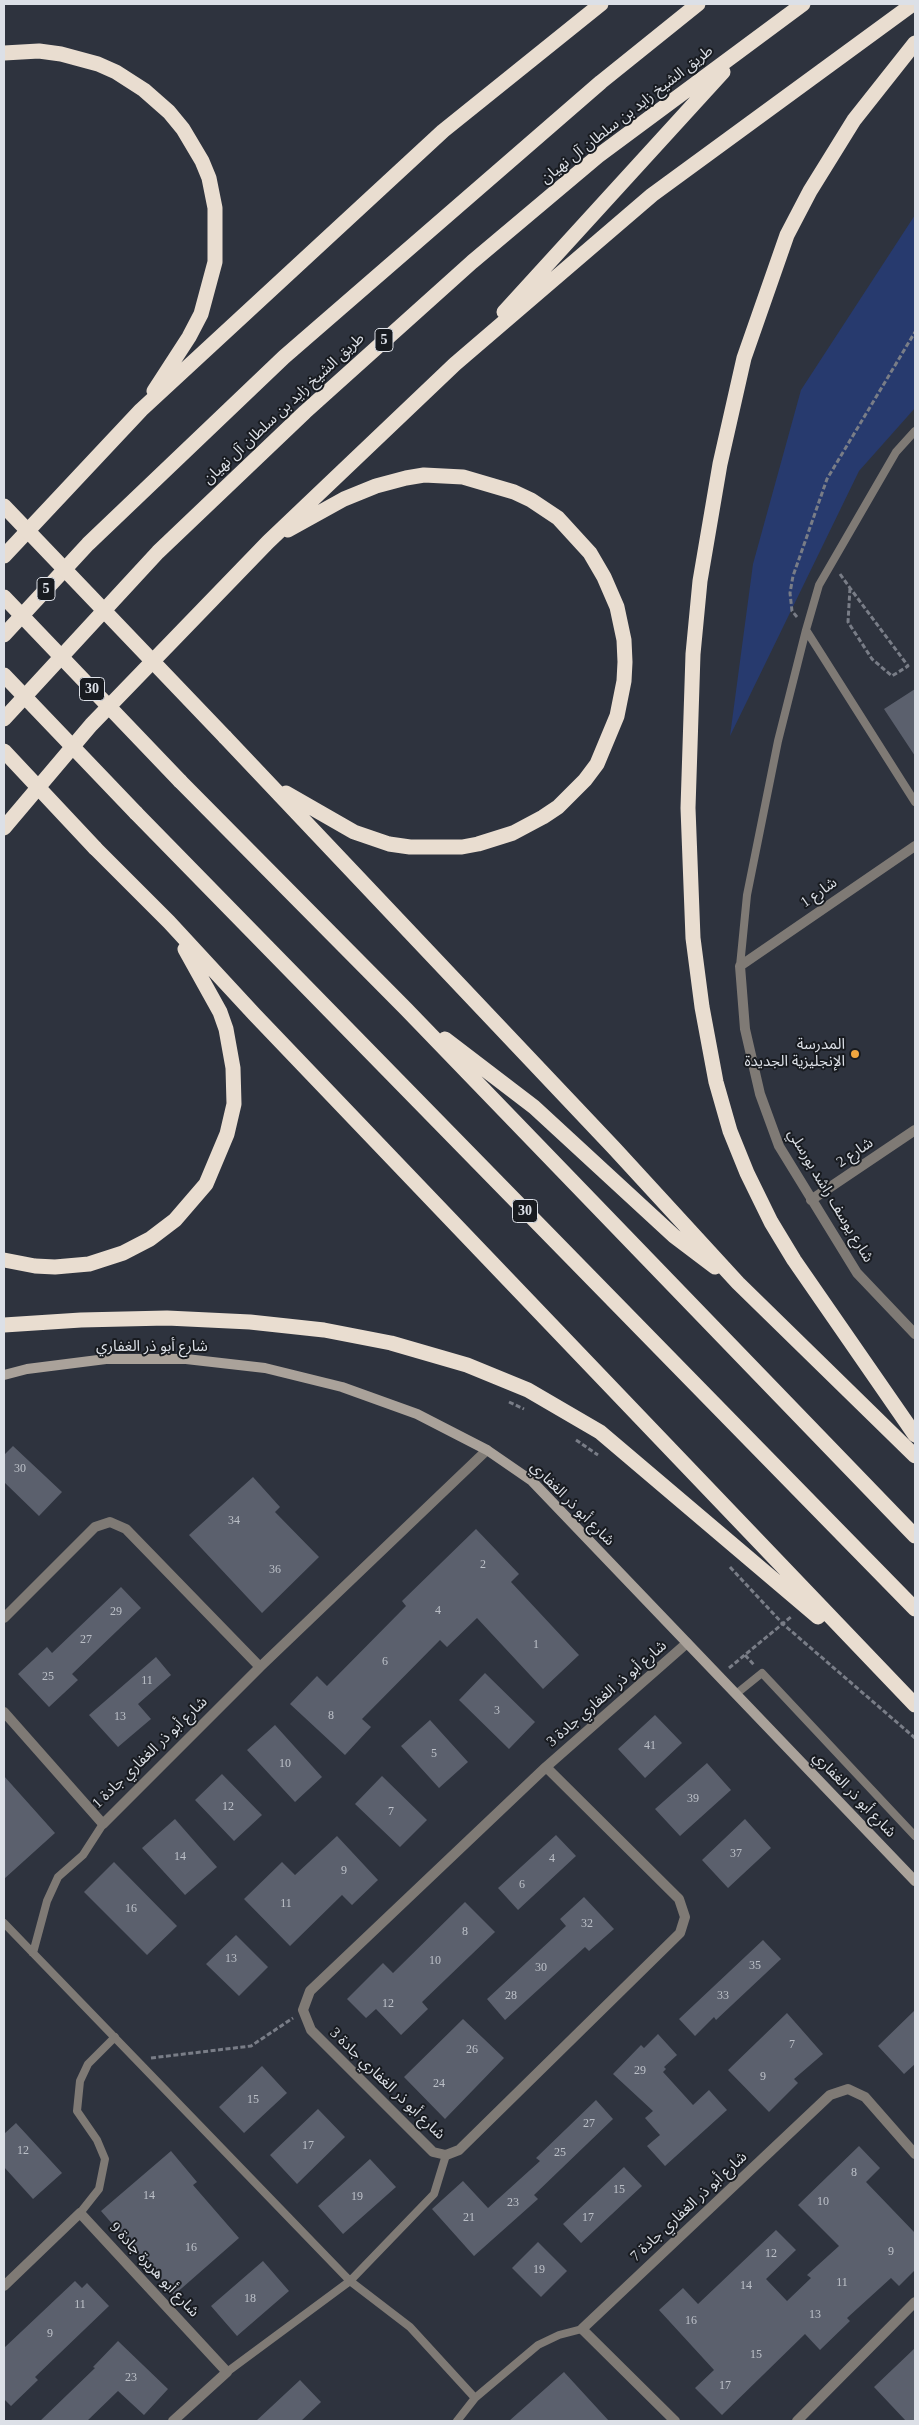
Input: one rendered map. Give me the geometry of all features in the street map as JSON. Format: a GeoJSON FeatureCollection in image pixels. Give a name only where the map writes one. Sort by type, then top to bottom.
{"type":"FeatureCollection","features":[{"type":"Feature","properties":{"kind":"highway"},"geometry":{"type":"LineString","coordinates":[[4,556],[142,410],[443,131],[601,4]]}},
{"type":"Feature","properties":{"kind":"highway","name":"5"},"geometry":{"type":"LineString","coordinates":[[4,635],[88,544],[284,357],[594,88],[698,4]]}},
{"type":"Feature","properties":{"kind":"highway","name":"طريق الشيخ زايد بن سلطان آل نهيان"},"geometry":{"type":"LineString","coordinates":[[4,719],[158,552],[312,405],[472,262],[598,156],[803,4]]}},
{"type":"Feature","properties":{"kind":"highway"},"geometry":{"type":"LineString","coordinates":[[4,828],[91,725],[268,542],[455,364],[652,196],[913,4]]}},
{"type":"Feature","properties":{"kind":"highway"},"geometry":{"type":"LineString","coordinates":[[455,364],[748,44]]}},
{"type":"Feature","properties":{"kind":"highway"},"geometry":{"type":"LineString","coordinates":[[915,44],[854,120],[810,191],[787,235],[744,358],[720,464],[700,581],[693,654],[688,808],[693,938],[702,1007],[716,1082],[730,1131],[747,1173],[771,1222],[794,1260],[915,1435]]}},
{"type":"Feature","properties":{"kind":"highway"},"geometry":{"type":"LineString","coordinates":[[4,53],[39,51],[61,54],[98,64],[128,79],[157,101],[183,129],[194,146],[208,178],[215,208],[217,244],[208,292],[201,314],[189,337],[142,410]]}},
{"type":"Feature","properties":{"kind":"highway"},"geometry":{"type":"LineString","coordinates":[[268,542],[344,498],[392,481],[424,475],[444,475],[463,477],[497,485],[544,508],[569,529],[590,553],[604,577],[617,607],[624,640],[625,662],[624,681],[617,716],[604,749],[585,780],[543,817],[494,840],[441,849],[410,848],[389,844],[338,824],[270,783]]}},
{"type":"Feature","properties":{"kind":"highway"},"geometry":{"type":"LineString","coordinates":[[4,506],[270,783],[614,1148],[738,1283],[915,1456]]}},
{"type":"Feature","properties":{"kind":"highway","name":"30"},"geometry":{"type":"LineString","coordinates":[[4,598],[180,781],[406,1009],[915,1536]]}},
{"type":"Feature","properties":{"kind":"highway","name":"30"},"geometry":{"type":"LineString","coordinates":[[4,675],[136,813],[915,1609]]}},
{"type":"Feature","properties":{"kind":"highway"},"geometry":{"type":"LineString","coordinates":[[4,751],[94,848],[168,922],[915,1705]]}},
{"type":"Feature","properties":{"kind":"highway"},"geometry":{"type":"LineString","coordinates":[[4,1260],[55,1267],[89,1264],[123,1253],[150,1239],[180,1215],[201,1190],[214,1167],[228,1134],[234,1104],[234,1068],[226,1029],[213,998],[168,922]]}},
{"type":"Feature","properties":{"kind":"highway"},"geometry":{"type":"LineString","coordinates":[[406,1009],[534,1107],[674,1236],[738,1283]]}},
{"type":"Feature","properties":{"kind":"highway"},"geometry":{"type":"LineString","coordinates":[[4,1325],[81,1320],[167,1318],[250,1322],[324,1330],[391,1343],[467,1365],[528,1390],[600,1432],[881,1670]]}},
{"type":"Feature","properties":{"kind":"street","name":"شارع 1"},"geometry":{"type":"LineString","coordinates":[[740,966],[915,846]]}},
{"type":"Feature","properties":{"kind":"street","name":"شارع يوسف راشد بورسلي"},"geometry":{"type":"LineString","coordinates":[[740,966],[745,1029],[760,1094],[779,1146],[857,1273],[915,1334]]}},
{"type":"Feature","properties":{"kind":"street","name":"شارع 2"},"geometry":{"type":"LineString","coordinates":[[811,1200],[915,1130]]}},
{"type":"Feature","properties":{"kind":"street","name":"شارع أبو ذر الغفاري"},"geometry":{"type":"LineString","coordinates":[[4,1375],[26,1369],[106,1359],[186,1359],[265,1368],[342,1387],[416,1414],[487,1450],[532,1481],[915,1881]]}},
{"type":"Feature","properties":{"kind":"street","name":"شارع أبو ذر الغفاري جادة 1"},"geometry":{"type":"LineString","coordinates":[[4,1712],[103,1824],[260,1667],[487,1450]]}},
{"type":"Feature","properties":{"kind":"street"},"geometry":{"type":"LineString","coordinates":[[4,1618],[95,1526],[110,1522],[126,1530],[260,1667]]}},
{"type":"Feature","properties":{"kind":"street","name":"شارع أبو ذر الغفاري جادة 3"},"geometry":{"type":"LineString","coordinates":[[546,1767],[679,1899],[685,1916],[680,1933],[458,2150],[446,2155],[433,2152],[311,2030],[303,2010],[310,1991],[546,1767],[687,1644]]}},
{"type":"Feature","properties":{"kind":"street","name":"شارع أبو ذر الغفاري جادة 7"},"geometry":{"type":"LineString","coordinates":[[582,2329],[830,2095],[848,2089],[866,2097],[915,2154]]}},
{"type":"Feature","properties":{"kind":"street"},"geometry":{"type":"LineString","coordinates":[[4,2286],[80,2213]]}},
{"type":"Feature","properties":{"kind":"street","name":"شارع أبو هريرة جادة 9"},"geometry":{"type":"LineString","coordinates":[[80,2213],[227,2372]]}},
{"type":"Feature","properties":{"kind":"street"},"geometry":{"type":"LineString","coordinates":[[797,2421],[915,2302]]}},
{"type":"Feature","properties":{"kind":"street"},"geometry":{"type":"LineString","coordinates":[[582,2329],[676,2421]]}},
{"type":"Feature","properties":{"kind":"street"},"geometry":{"type":"LineString","coordinates":[[172,2421],[227,2372]]}},
{"type":"Feature","properties":{"kind":"lane"},"geometry":{"type":"LineString","coordinates":[[740,966],[747,895],[778,741],[819,586],[896,452],[915,431]]}},
{"type":"Feature","properties":{"kind":"lane"},"geometry":{"type":"LineString","coordinates":[[806,630],[915,802]]}},
{"type":"Feature","properties":{"kind":"lane"},"geometry":{"type":"LineString","coordinates":[[736,1694],[762,1673],[915,1836]]}},
{"type":"Feature","properties":{"kind":"lane"},"geometry":{"type":"LineString","coordinates":[[33,1953],[47,1902],[58,1877],[83,1855],[103,1824]]}},
{"type":"Feature","properties":{"kind":"lane"},"geometry":{"type":"LineString","coordinates":[[4,1923],[350,2281],[410,2328],[475,2398]]}},
{"type":"Feature","properties":{"kind":"lane"},"geometry":{"type":"LineString","coordinates":[[80,2213],[98,2189],[105,2159],[97,2140],[77,2111],[80,2081],[88,2064],[115,2037]]}},
{"type":"Feature","properties":{"kind":"lane"},"geometry":{"type":"LineString","coordinates":[[227,2372],[350,2281],[434,2194],[446,2155]]}},
{"type":"Feature","properties":{"kind":"lane"},"geometry":{"type":"LineString","coordinates":[[457,2421],[475,2398],[538,2345],[559,2335],[582,2329]]}},
{"type":"Feature","properties":{"kind":"path"},"geometry":{"type":"LineString","coordinates":[[806,630],[792,611],[790,593],[793,576],[827,479],[915,332]]}},
{"type":"Feature","properties":{"kind":"path"},"geometry":{"type":"LineString","coordinates":[[832,564],[850,588],[908,666],[892,676],[872,659],[848,622],[850,588]]}},
{"type":"Feature","properties":{"kind":"path"},"geometry":{"type":"LineString","coordinates":[[719,1676],[783,1624],[915,1738]]}},
{"type":"Feature","properties":{"kind":"path"},"geometry":{"type":"LineString","coordinates":[[137,2059],[251,2046],[303,2010]]}},
{"type":"Feature","properties":{"kind":"shaded area"},"geometry":{"type":"Polygon","coordinates":[[[915,215],[915,408],[859,471],[730,736],[753,564],[801,390],[915,215]]]}},
{"type":"Feature","properties":{"kind":"building"},"geometry":{"type":"Polygon","coordinates":[[[915,689],[915,756],[884,709],[915,689]]]}},
{"type":"Feature","properties":{"kind":"building"},"geometry":{"type":"Polygon","coordinates":[[[13,1446],[62,1492],[39,1516],[4,1482],[4,1455],[13,1446]]]}},
{"type":"Feature","properties":{"kind":"building"},"geometry":{"type":"Polygon","coordinates":[[[253,1477],[280,1507],[275,1512],[319,1557],[262,1613],[189,1535],[253,1477]]]}},
{"type":"Feature","properties":{"kind":"building"},"geometry":{"type":"Polygon","coordinates":[[[476,1529],[519,1574],[511,1582],[579,1655],[543,1689],[477,1618],[447,1647],[440,1640],[362,1719],[371,1727],[345,1755],[290,1704],[317,1676],[327,1686],[406,1606],[402,1601],[476,1529]]]}},
{"type":"Feature","properties":{"kind":"building"},"geometry":{"type":"Polygon","coordinates":[[[121,1587],[141,1608],[72,1674],[78,1680],[49,1707],[18,1674],[47,1647],[52,1653],[121,1587]]]}},
{"type":"Feature","properties":{"kind":"building"},"geometry":{"type":"Polygon","coordinates":[[[156,1657],[171,1675],[138,1704],[151,1719],[118,1747],[89,1715],[156,1657]]]}},
{"type":"Feature","properties":{"kind":"building"},"geometry":{"type":"Polygon","coordinates":[[[485,1673],[535,1722],[509,1749],[459,1700],[485,1673]]]}},
{"type":"Feature","properties":{"kind":"building"},"geometry":{"type":"Polygon","coordinates":[[[655,1715],[682,1743],[645,1778],[618,1749],[655,1715]]]}},
{"type":"Feature","properties":{"kind":"building"},"geometry":{"type":"Polygon","coordinates":[[[430,1720],[468,1762],[439,1788],[401,1746],[430,1720]]]}},
{"type":"Feature","properties":{"kind":"building"},"geometry":{"type":"Polygon","coordinates":[[[275,1725],[322,1777],[295,1802],[247,1750],[275,1725]]]}},
{"type":"Feature","properties":{"kind":"building"},"geometry":{"type":"Polygon","coordinates":[[[707,1763],[731,1790],[680,1836],[655,1809],[707,1763]]]}},
{"type":"Feature","properties":{"kind":"building"},"geometry":{"type":"Polygon","coordinates":[[[222,1774],[262,1815],[234,1841],[195,1800],[222,1774]]]}},
{"type":"Feature","properties":{"kind":"building"},"geometry":{"type":"Polygon","coordinates":[[[4,1776],[55,1833],[4,1879],[4,1776]]]}},
{"type":"Feature","properties":{"kind":"building"},"geometry":{"type":"Polygon","coordinates":[[[382,1776],[427,1820],[400,1847],[355,1804],[382,1776]]]}},
{"type":"Feature","properties":{"kind":"building"},"geometry":{"type":"Polygon","coordinates":[[[175,1819],[217,1867],[185,1895],[142,1848],[175,1819]]]}},
{"type":"Feature","properties":{"kind":"building"},"geometry":{"type":"Polygon","coordinates":[[[745,1819],[771,1848],[728,1888],[702,1860],[745,1819]]]}},
{"type":"Feature","properties":{"kind":"building"},"geometry":{"type":"Polygon","coordinates":[[[556,1835],[576,1856],[518,1910],[498,1888],[556,1835]]]}},
{"type":"Feature","properties":{"kind":"building"},"geometry":{"type":"Polygon","coordinates":[[[337,1836],[378,1880],[352,1905],[342,1895],[290,1946],[244,1899],[282,1862],[295,1875],[337,1836]]]}},
{"type":"Feature","properties":{"kind":"building"},"geometry":{"type":"Polygon","coordinates":[[[114,1862],[177,1926],[147,1955],[84,1892],[114,1862]]]}},
{"type":"Feature","properties":{"kind":"building"},"geometry":{"type":"Polygon","coordinates":[[[584,1897],[614,1929],[589,1951],[585,1947],[505,2020],[487,1999],[566,1926],[560,1919],[584,1897]]]}},
{"type":"Feature","properties":{"kind":"building"},"geometry":{"type":"Polygon","coordinates":[[[465,1902],[495,1932],[422,2002],[428,2009],[401,2035],[376,2009],[366,2018],[347,1999],[383,1963],[393,1973],[465,1902]]]}},
{"type":"Feature","properties":{"kind":"building"},"geometry":{"type":"Polygon","coordinates":[[[236,1935],[268,1967],[239,1996],[206,1964],[236,1935]]]}},
{"type":"Feature","properties":{"kind":"building"},"geometry":{"type":"Polygon","coordinates":[[[763,1940],[781,1959],[716,2020],[714,2017],[695,2036],[679,2019],[763,1940]]]}},
{"type":"Feature","properties":{"kind":"building"},"geometry":{"type":"Polygon","coordinates":[[[915,2010],[915,2064],[904,2074],[878,2046],[915,2010]]]}},
{"type":"Feature","properties":{"kind":"building"},"geometry":{"type":"Polygon","coordinates":[[[787,2013],[823,2054],[794,2079],[798,2083],[769,2112],[728,2070],[787,2013]]]}},
{"type":"Feature","properties":{"kind":"building"},"geometry":{"type":"Polygon","coordinates":[[[463,2019],[504,2058],[445,2119],[404,2077],[463,2019]]]}},
{"type":"Feature","properties":{"kind":"building"},"geometry":{"type":"Polygon","coordinates":[[[658,2034],[677,2055],[664,2067],[666,2069],[663,2072],[693,2105],[709,2090],[727,2110],[665,2166],[647,2146],[660,2135],[645,2118],[653,2111],[613,2074],[641,2045],[644,2048],[658,2034]]]}},
{"type":"Feature","properties":{"kind":"building"},"geometry":{"type":"Polygon","coordinates":[[[262,2066],[287,2093],[244,2133],[219,2107],[262,2066]]]}},
{"type":"Feature","properties":{"kind":"building"},"geometry":{"type":"Polygon","coordinates":[[[596,2100],[613,2119],[534,2195],[538,2199],[474,2256],[432,2209],[463,2181],[488,2208],[540,2161],[536,2158],[596,2100]]]}},
{"type":"Feature","properties":{"kind":"building"},"geometry":{"type":"Polygon","coordinates":[[[318,2109],[345,2137],[297,2184],[270,2155],[318,2109]]]}},
{"type":"Feature","properties":{"kind":"building"},"geometry":{"type":"Polygon","coordinates":[[[16,2123],[62,2173],[33,2199],[4,2167],[4,2134],[16,2123]]]}},
{"type":"Feature","properties":{"kind":"building"},"geometry":{"type":"Polygon","coordinates":[[[859,2146],[880,2168],[866,2182],[915,2233],[915,2270],[899,2286],[891,2278],[847,2318],[850,2321],[820,2350],[805,2334],[722,2415],[695,2388],[714,2370],[659,2310],[683,2288],[698,2304],[776,2230],[796,2250],[766,2279],[787,2301],[811,2278],[807,2275],[839,2246],[798,2205],[859,2146]]]}},
{"type":"Feature","properties":{"kind":"building"},"geometry":{"type":"Polygon","coordinates":[[[171,2151],[197,2182],[193,2185],[239,2238],[174,2295],[101,2211],[171,2151]]]}},
{"type":"Feature","properties":{"kind":"building"},"geometry":{"type":"Polygon","coordinates":[[[370,2159],[396,2187],[343,2234],[318,2206],[370,2159]]]}},
{"type":"Feature","properties":{"kind":"building"},"geometry":{"type":"Polygon","coordinates":[[[624,2167],[642,2186],[581,2243],[563,2224],[624,2167]]]}},
{"type":"Feature","properties":{"kind":"building"},"geometry":{"type":"Polygon","coordinates":[[[538,2242],[567,2271],[541,2297],[512,2268],[538,2242]]]}},
{"type":"Feature","properties":{"kind":"building"},"geometry":{"type":"Polygon","coordinates":[[[263,2261],[289,2291],[237,2336],[211,2306],[263,2261]]]}},
{"type":"Feature","properties":{"kind":"building"},"geometry":{"type":"Polygon","coordinates":[[[75,2281],[82,2288],[87,2283],[109,2306],[35,2377],[38,2380],[11,2406],[4,2399],[4,2348],[75,2281]]]}},
{"type":"Feature","properties":{"kind":"building"},"geometry":{"type":"Polygon","coordinates":[[[118,2341],[168,2389],[144,2415],[118,2391],[87,2421],[40,2421],[95,2368],[93,2367],[118,2341]]]}},
{"type":"Feature","properties":{"kind":"building"},"geometry":{"type":"Polygon","coordinates":[[[915,2348],[915,2421],[906,2421],[874,2387],[915,2348]]]}},
{"type":"Feature","properties":{"kind":"building"},"geometry":{"type":"Polygon","coordinates":[[[564,2372],[609,2421],[509,2421],[564,2372]]]}},
{"type":"Feature","properties":{"kind":"building"},"geometry":{"type":"Polygon","coordinates":[[[300,2380],[321,2402],[301,2421],[256,2421],[300,2380]]]}},
{"type":"Feature","properties":{"kind":"place","name":"المدرسة الإنجليزية الجديدة"},"geometry":{"type":"Point","coordinates":[855,1054]}}]}
